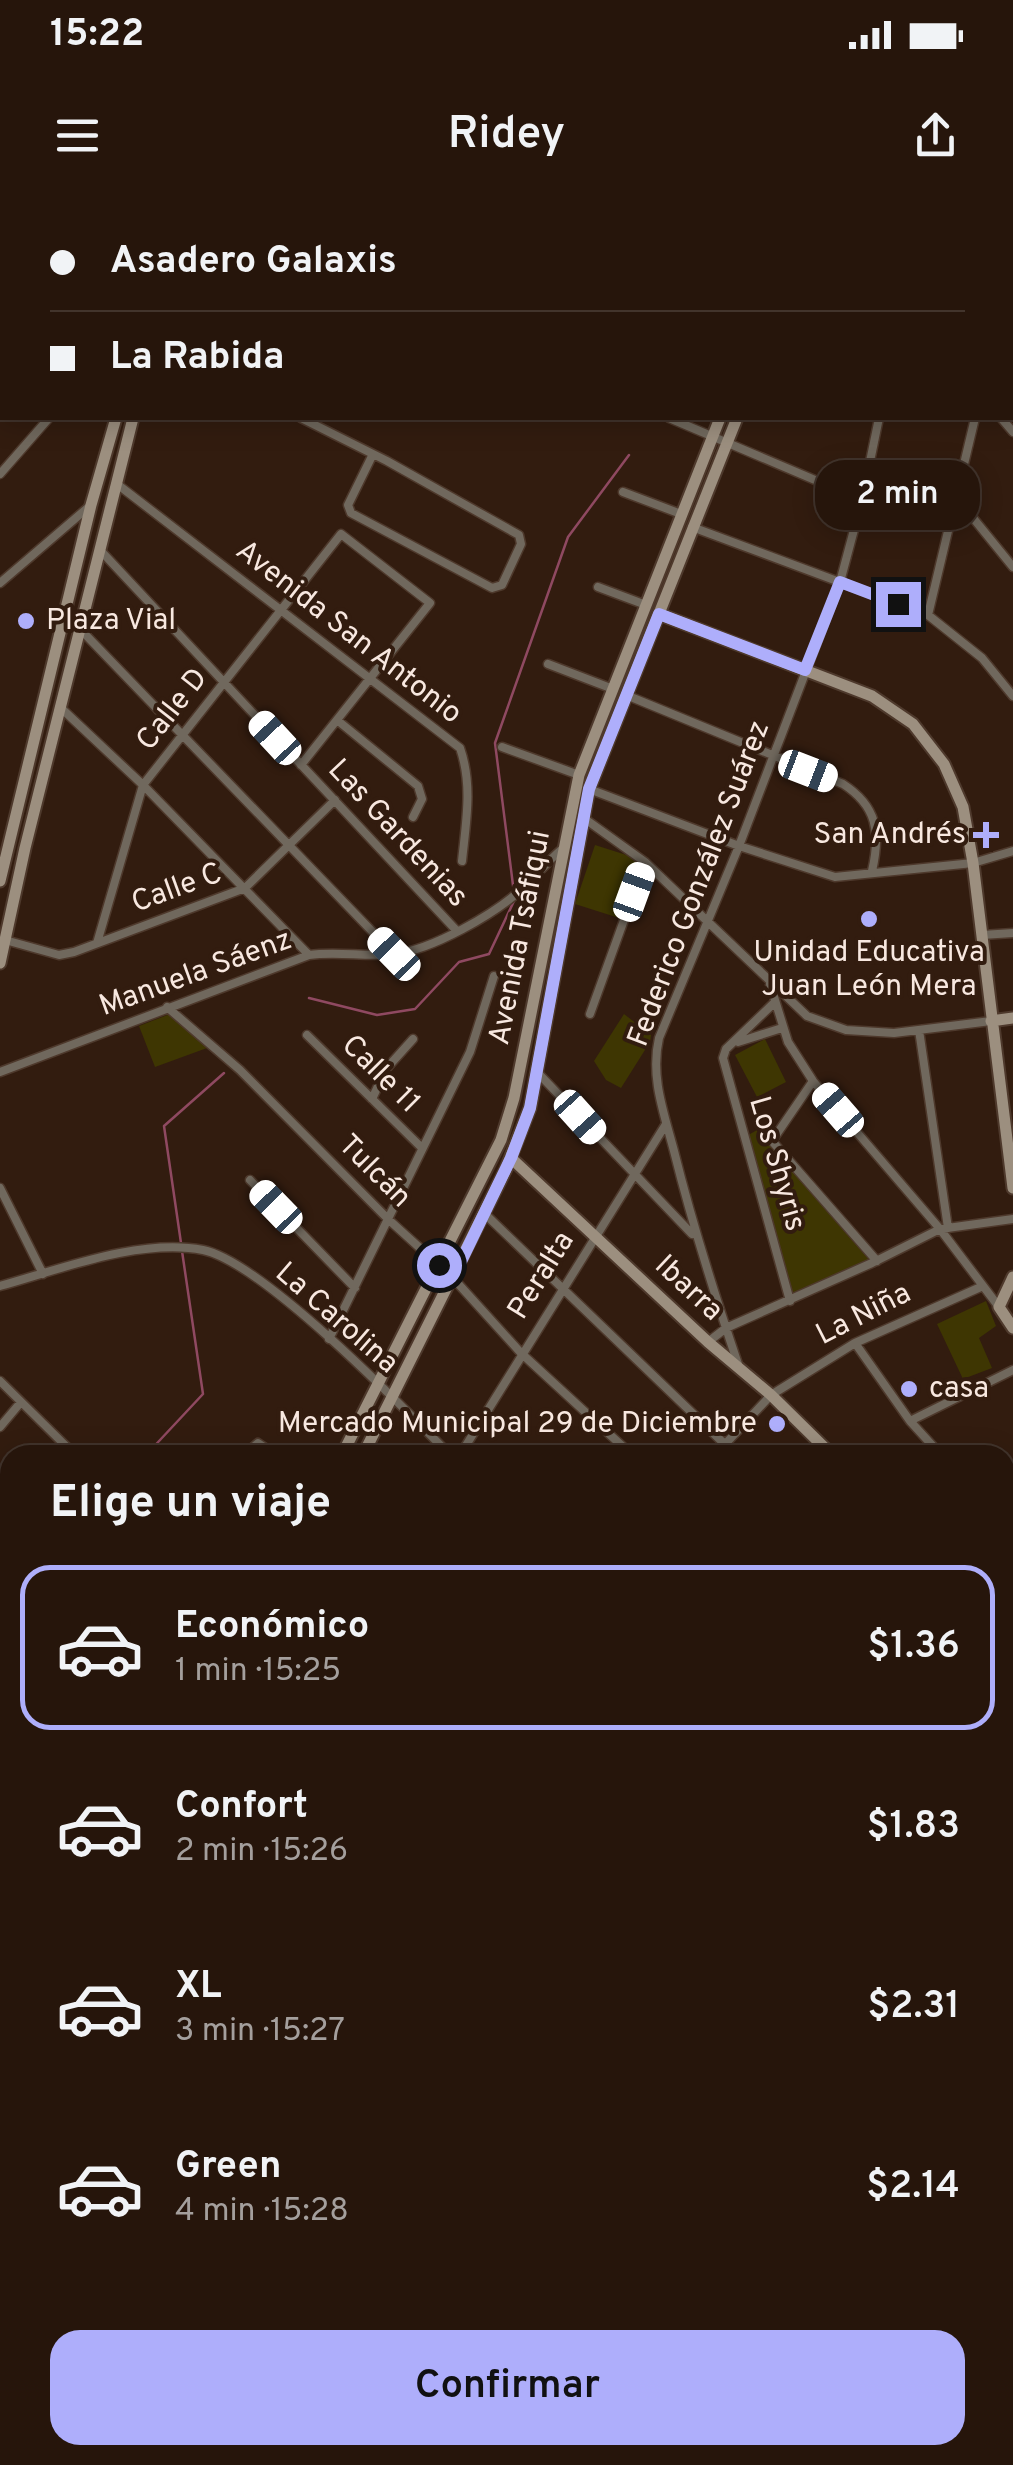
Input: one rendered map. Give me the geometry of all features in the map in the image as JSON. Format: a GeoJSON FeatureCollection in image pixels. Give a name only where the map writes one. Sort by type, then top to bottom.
{"type":"FeatureCollection","features":[{"type":"Feature","properties":{"kind":"main road"},"geometry":{"type":"LineString","coordinates":[[0,881],[4,840],[115,420]]}},
{"type":"Feature","properties":{"kind":"main road"},"geometry":{"type":"LineString","coordinates":[[0,963],[133,420]]}},
{"type":"Feature","properties":{"kind":"main road","name":"Avenida Tsáfiqui"},"geometry":{"type":"LineString","coordinates":[[368,1445],[511,1158],[530,1108],[589,789],[646,605],[719,420]]}},
{"type":"Feature","properties":{"kind":"main road","name":"Avenida Tsáfiqui"},"geometry":{"type":"LineString","coordinates":[[347,1445],[501,1140],[514,1098],[579,775],[659,614],[736,420]]}},
{"type":"Feature","properties":{"kind":"main road"},"geometry":{"type":"LineString","coordinates":[[659,614],[872,696],[913,724],[944,764],[963,808],[973,862],[990,1021],[1008,1117],[1013,1188]]}},
{"type":"Feature","properties":{"kind":"main road"},"geometry":{"type":"LineString","coordinates":[[990,1021],[1013,1018]]}},
{"type":"Feature","properties":{"kind":"main road","name":"Ibarra"},"geometry":{"type":"LineString","coordinates":[[511,1158],[822,1445]]}},
{"type":"Feature","properties":{"kind":"main road"},"geometry":{"type":"LineString","coordinates":[[1013,1277],[998,1307],[1013,1328]]}},
{"type":"Feature","properties":{"kind":"street"},"geometry":{"type":"LineString","coordinates":[[0,474],[47,420]]}},
{"type":"Feature","properties":{"kind":"street"},"geometry":{"type":"LineString","coordinates":[[305,420],[373,454],[518,535],[521,544],[502,585],[492,588],[352,513],[348,505],[373,454]]}},
{"type":"Feature","properties":{"kind":"street"},"geometry":{"type":"LineString","coordinates":[[675,420],[862,500]]}},
{"type":"Feature","properties":{"kind":"street","name":"Federico González Suárez"},"geometry":{"type":"LineString","coordinates":[[739,1368],[695,1238],[654,1061],[659,1038],[840,582],[878,420]]}},
{"type":"Feature","properties":{"kind":"street"},"geometry":{"type":"LineString","coordinates":[[928,614],[975,420]]}},
{"type":"Feature","properties":{"kind":"street","name":"Avenida San Antonio"},"geometry":{"type":"LineString","coordinates":[[118,484],[460,748],[468,771],[469,790],[462,861]]}},
{"type":"Feature","properties":{"kind":"street"},"geometry":{"type":"LineString","coordinates":[[623,492],[681,514]]}},
{"type":"Feature","properties":{"kind":"street"},"geometry":{"type":"LineString","coordinates":[[956,496],[1013,567]]}},
{"type":"Feature","properties":{"kind":"street"},"geometry":{"type":"LineString","coordinates":[[0,582],[90,505]]}},
{"type":"Feature","properties":{"kind":"street"},"geometry":{"type":"LineString","coordinates":[[692,527],[928,614],[982,658],[1013,696]]}},
{"type":"Feature","properties":{"kind":"street","name":"Calle D"},"geometry":{"type":"LineString","coordinates":[[97,943],[143,785],[341,534],[430,603],[370,679]]}},
{"type":"Feature","properties":{"kind":"street","name":"Las Gardenias"},"geometry":{"type":"LineString","coordinates":[[100,550],[456,930]]}},
{"type":"Feature","properties":{"kind":"street"},"geometry":{"type":"LineString","coordinates":[[598,587],[646,605]]}},
{"type":"Feature","properties":{"kind":"street"},"geometry":{"type":"LineString","coordinates":[[80,628],[394,954]]}},
{"type":"Feature","properties":{"kind":"street"},"geometry":{"type":"LineString","coordinates":[[548,664],[843,784],[862,797],[871,810],[872,871]]}},
{"type":"Feature","properties":{"kind":"street"},"geometry":{"type":"LineString","coordinates":[[301,765],[370,679]]}},
{"type":"Feature","properties":{"kind":"street"},"geometry":{"type":"LineString","coordinates":[[61,708],[143,785],[309,955]]}},
{"type":"Feature","properties":{"kind":"street"},"geometry":{"type":"LineString","coordinates":[[337,720],[422,791],[412,817]]}},
{"type":"Feature","properties":{"kind":"street"},"geometry":{"type":"LineString","coordinates":[[502,747],[579,775]]}},
{"type":"Feature","properties":{"kind":"street"},"geometry":{"type":"LineString","coordinates":[[589,789],[738,846],[835,877],[973,862],[1013,851]]}},
{"type":"Feature","properties":{"kind":"street","name":"Calle C"},"geometry":{"type":"LineString","coordinates":[[5,940],[60,955],[245,888],[334,800]]}},
{"type":"Feature","properties":{"kind":"street"},"geometry":{"type":"LineString","coordinates":[[585,819],[646,862],[806,1016],[846,1030],[894,1033],[990,1021]]}},
{"type":"Feature","properties":{"kind":"street","name":"Manuela Sáenz"},"geometry":{"type":"LineString","coordinates":[[0,1072],[309,955],[394,954],[456,930],[483,917],[525,886],[561,850]]}},
{"type":"Feature","properties":{"kind":"street"},"geometry":{"type":"LineString","coordinates":[[590,1014],[646,862]]}},
{"type":"Feature","properties":{"kind":"street"},"geometry":{"type":"LineString","coordinates":[[982,935],[1013,932]]}},
{"type":"Feature","properties":{"kind":"street"},"geometry":{"type":"LineString","coordinates":[[330,1339],[470,1052],[494,976]]}},
{"type":"Feature","properties":{"kind":"street"},"geometry":{"type":"LineString","coordinates":[[770,984],[782,1028],[813,1081],[944,1228],[998,1307]]}},
{"type":"Feature","properties":{"kind":"street"},"geometry":{"type":"LineString","coordinates":[[734,1043],[775,1002]]}},
{"type":"Feature","properties":{"kind":"street","name":"Tulcán"},"geometry":{"type":"LineString","coordinates":[[167,1007],[240,1070],[389,1220],[453,1278],[522,1353],[621,1445]]}},
{"type":"Feature","properties":{"kind":"street"},"geometry":{"type":"LineString","coordinates":[[734,1043],[782,1028]]}},
{"type":"Feature","properties":{"kind":"street"},"geometry":{"type":"LineString","coordinates":[[919,1030],[944,1228]]}},
{"type":"Feature","properties":{"kind":"street","name":"Calle 11"},"geometry":{"type":"LineString","coordinates":[[306,1035],[422,1148]]}},
{"type":"Feature","properties":{"kind":"street"},"geometry":{"type":"LineString","coordinates":[[372,1098],[386,1069],[413,1039]]}},
{"type":"Feature","properties":{"kind":"street","name":"Los Shyris"},"geometry":{"type":"LineString","coordinates":[[734,1043],[723,1058],[790,1301]]}},
{"type":"Feature","properties":{"kind":"street"},"geometry":{"type":"LineString","coordinates":[[538,1073],[695,1238]]}},
{"type":"Feature","properties":{"kind":"street"},"geometry":{"type":"LineString","coordinates":[[813,1081],[772,1141],[877,1261]]}},
{"type":"Feature","properties":{"kind":"street","name":"Peralta"},"geometry":{"type":"LineString","coordinates":[[466,1445],[594,1234],[667,1123]]}},
{"type":"Feature","properties":{"kind":"street"},"geometry":{"type":"LineString","coordinates":[[250,1180],[355,1288]]}},
{"type":"Feature","properties":{"kind":"street"},"geometry":{"type":"LineString","coordinates":[[0,1188],[43,1274]]}},
{"type":"Feature","properties":{"kind":"street"},"geometry":{"type":"LineString","coordinates":[[484,1213],[725,1445]]}},
{"type":"Feature","properties":{"kind":"street"},"geometry":{"type":"LineString","coordinates":[[708,1342],[726,1328],[944,1228],[1013,1219]]}},
{"type":"Feature","properties":{"kind":"street","name":"La Carolina"},"geometry":{"type":"LineString","coordinates":[[0,1286],[138,1250],[204,1250],[256,1279],[330,1339],[440,1445]]}},
{"type":"Feature","properties":{"kind":"street","name":"La Niña"},"geometry":{"type":"LineString","coordinates":[[727,1445],[771,1395],[855,1344],[983,1286]]}},
{"type":"Feature","properties":{"kind":"street"},"geometry":{"type":"LineString","coordinates":[[855,1344],[931,1445]]}},
{"type":"Feature","properties":{"kind":"street"},"geometry":{"type":"LineString","coordinates":[[910,1421],[1013,1370]]}},
{"type":"Feature","properties":{"kind":"street"},"geometry":{"type":"LineString","coordinates":[[0,1381],[64,1445]]}},
{"type":"Feature","properties":{"kind":"street"},"geometry":{"type":"LineString","coordinates":[[0,1427],[22,1402]]}},
{"type":"Feature","properties":{"kind":"shaded area"},"geometry":{"type":"Polygon","coordinates":[[[595,845],[639,859],[619,918],[575,904],[595,845]]]}},
{"type":"Feature","properties":{"kind":"shaded area"},"geometry":{"type":"Polygon","coordinates":[[[170,1014],[207,1048],[155,1067],[139,1026],[170,1014]]]}},
{"type":"Feature","properties":{"kind":"shaded area"},"geometry":{"type":"Polygon","coordinates":[[[624,1014],[651,1035],[621,1088],[606,1080],[594,1061],[624,1014]]]}},
{"type":"Feature","properties":{"kind":"shaded area"},"geometry":{"type":"Polygon","coordinates":[[[765,1039],[786,1082],[757,1097],[735,1055],[765,1039]]]}},
{"type":"Feature","properties":{"kind":"shaded area"},"geometry":{"type":"Polygon","coordinates":[[[757,1130],[872,1263],[790,1301],[745,1137],[757,1130]]]}},
{"type":"Feature","properties":{"kind":"shaded area"},"geometry":{"type":"Polygon","coordinates":[[[986,1301],[996,1326],[979,1338],[992,1368],[963,1379],[937,1324],[986,1301]]]}},
{"type":"Feature","properties":{"kind":"waterway"},"geometry":{"type":"LineString","coordinates":[[514,893],[495,743],[568,537],[629,455]]}},
{"type":"Feature","properties":{"kind":"waterway"},"geometry":{"type":"LineString","coordinates":[[309,998],[377,1015],[415,1009],[459,962],[489,954],[514,901]]}},
{"type":"Feature","properties":{"kind":"waterway"},"geometry":{"type":"LineString","coordinates":[[181,1243],[164,1126],[224,1073]]}},
{"type":"Feature","properties":{"kind":"waterway"},"geometry":{"type":"LineString","coordinates":[[155,1445],[203,1394],[182,1251]]}},
{"type":"Feature","properties":{"kind":"place","name":"Plaza Vial"},"geometry":{"type":"Point","coordinates":[26,621]}},
{"type":"Feature","properties":{"kind":"place","name":"San Andrés"},"geometry":{"type":"Point","coordinates":[986,835]}},
{"type":"Feature","properties":{"kind":"place","name":"Unidad Educativa Juan León Mera"},"geometry":{"type":"Point","coordinates":[869,919]}},
{"type":"Feature","properties":{"kind":"place","name":"casa"},"geometry":{"type":"Point","coordinates":[909,1389]}},
{"type":"Feature","properties":{"kind":"place","name":"Mercado Municipal 29 de Diciembre"},"geometry":{"type":"Point","coordinates":[777,1424]}},
{"type":"Feature","properties":{"kind":"route"},"geometry":{"type":"LineString","coordinates":[[439,1265],[453,1278],[511,1158],[530,1108],[589,789],[659,614],[805,670],[840,582],[898,604]]}}]}
